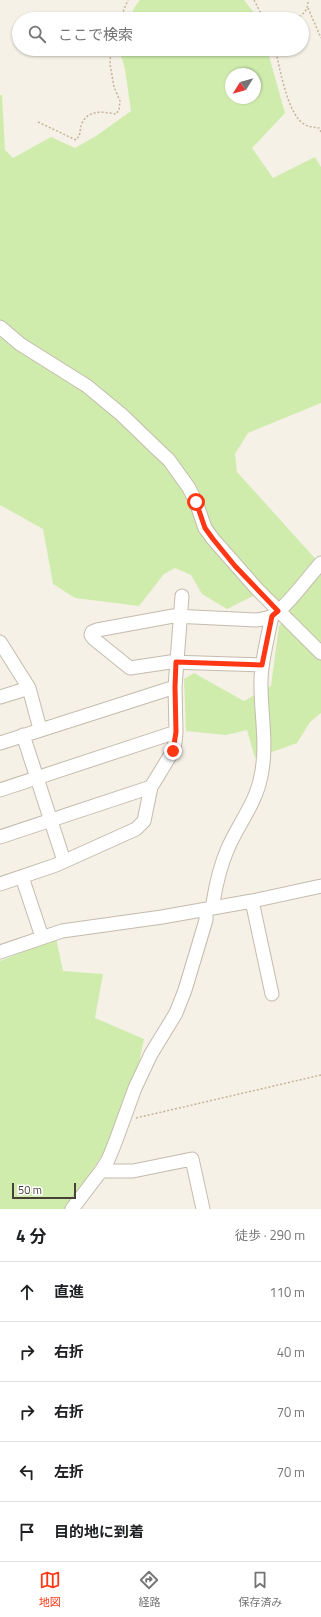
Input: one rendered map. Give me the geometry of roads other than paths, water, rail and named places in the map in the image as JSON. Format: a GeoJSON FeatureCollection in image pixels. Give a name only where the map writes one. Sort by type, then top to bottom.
{"type":"FeatureCollection","features":[{"type":"Feature","properties":{"kind":"street"},"geometry":{"type":"LineString","coordinates":[[0,327],[20,344],[87,386],[122,415],[154,446],[172,465],[189,488],[196,502],[205,528],[213,539],[275,613],[321,653]]}},
{"type":"Feature","properties":{"kind":"street"},"geometry":{"type":"LineString","coordinates":[[262,665],[170,662],[130,668],[104,648],[91,635],[92,632],[97,630],[173,616],[257,620],[275,613],[321,562]]}},
{"type":"Feature","properties":{"kind":"street"},"geometry":{"type":"LineString","coordinates":[[0,884],[64,862],[141,826],[144,821],[152,787],[173,751],[176,732],[176,662],[182,596]]}},
{"type":"Feature","properties":{"kind":"street"},"geometry":{"type":"LineString","coordinates":[[72,1209],[101,1171],[115,1143],[135,1088],[151,1054],[176,1013],[185,990],[210,908],[213,904],[217,879],[228,848],[253,802],[258,789],[262,774],[264,722],[261,689],[262,665],[275,613]]}},
{"type":"Feature","properties":{"kind":"street"},"geometry":{"type":"LineString","coordinates":[[1,648],[29,688],[40,729]]}},
{"type":"Feature","properties":{"kind":"street"},"geometry":{"type":"LineString","coordinates":[[0,742],[175,687]]}},
{"type":"Feature","properties":{"kind":"street"},"geometry":{"type":"LineString","coordinates":[[0,697],[29,688]]}},
{"type":"Feature","properties":{"kind":"street"},"geometry":{"type":"LineString","coordinates":[[0,790],[176,732]]}},
{"type":"Feature","properties":{"kind":"street"},"geometry":{"type":"LineString","coordinates":[[23,735],[64,862]]}},
{"type":"Feature","properties":{"kind":"street"},"geometry":{"type":"LineString","coordinates":[[0,837],[152,787]]}},
{"type":"Feature","properties":{"kind":"street"},"geometry":{"type":"LineString","coordinates":[[22,877],[42,937]]}},
{"type":"Feature","properties":{"kind":"street"},"geometry":{"type":"LineString","coordinates":[[0,952],[42,937],[71,929],[162,917],[252,901],[321,886]]}},
{"type":"Feature","properties":{"kind":"street"},"geometry":{"type":"LineString","coordinates":[[252,901],[272,994]]}},
{"type":"Feature","properties":{"kind":"street"},"geometry":{"type":"LineString","coordinates":[[101,1171],[133,1171],[192,1158],[202,1209]]}}]}
